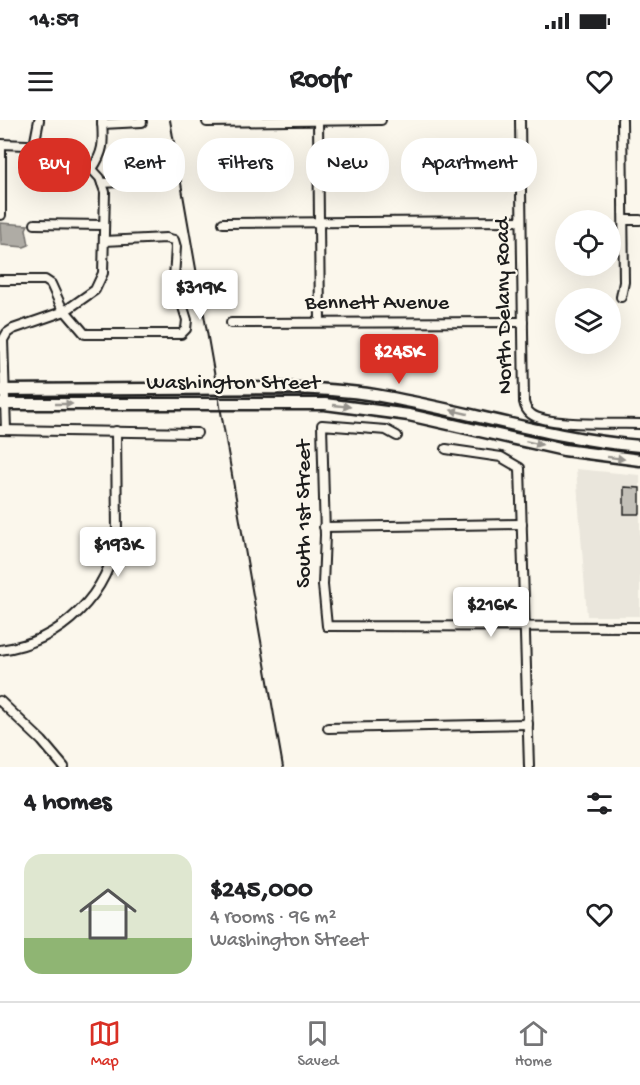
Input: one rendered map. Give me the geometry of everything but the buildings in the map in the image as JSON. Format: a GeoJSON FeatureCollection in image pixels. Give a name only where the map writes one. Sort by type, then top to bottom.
{"type":"FeatureCollection","features":[{"type":"Feature","properties":{"kind":"main road","name":"Washington Street"},"geometry":{"type":"LineString","coordinates":[[2,390],[290,388],[334,390],[387,397],[567,436],[640,446]]}},
{"type":"Feature","properties":{"kind":"main road","name":"Washington Street"},"geometry":{"type":"LineString","coordinates":[[3,404],[325,404],[409,415],[564,450],[640,460]]}},
{"type":"Feature","properties":{"kind":"street"},"geometry":{"type":"LineString","coordinates":[[36,138],[39,120]]}},
{"type":"Feature","properties":{"kind":"street"},"geometry":{"type":"LineString","coordinates":[[318,120],[320,322]]}},
{"type":"Feature","properties":{"kind":"street"},"geometry":{"type":"LineString","coordinates":[[207,122],[381,120]]}},
{"type":"Feature","properties":{"kind":"street","name":"North Delany Road"},"geometry":{"type":"LineString","coordinates":[[520,120],[524,402],[526,408],[537,417],[569,422],[640,424]]}},
{"type":"Feature","properties":{"kind":"street"},"geometry":{"type":"LineString","coordinates":[[621,297],[624,282],[622,120]]}},
{"type":"Feature","properties":{"kind":"street"},"geometry":{"type":"LineString","coordinates":[[142,122],[102,122],[104,138],[101,156],[92,169],[102,183],[105,192],[103,273],[95,290],[65,311],[7,333],[3,340],[3,430],[197,434]]}},
{"type":"Feature","properties":{"kind":"street"},"geometry":{"type":"LineString","coordinates":[[1,215],[1,144],[18,145]]}},
{"type":"Feature","properties":{"kind":"street"},"geometry":{"type":"LineString","coordinates":[[223,223],[320,220],[521,221]]}},
{"type":"Feature","properties":{"kind":"street"},"geometry":{"type":"LineString","coordinates":[[624,220],[640,220]]}},
{"type":"Feature","properties":{"kind":"street"},"geometry":{"type":"LineString","coordinates":[[34,224],[104,225]]}},
{"type":"Feature","properties":{"kind":"street"},"geometry":{"type":"LineString","coordinates":[[0,280],[45,280],[51,284],[65,311],[85,334],[181,334],[186,329],[185,310],[174,278],[176,247],[174,240],[166,238],[104,241]]}},
{"type":"Feature","properties":{"kind":"street","name":"Bennett Avenue"},"geometry":{"type":"LineString","coordinates":[[231,322],[523,322]]}},
{"type":"Feature","properties":{"kind":"street","name":"South 1st Street"},"geometry":{"type":"LineString","coordinates":[[397,436],[386,430],[322,425],[324,617],[327,626],[524,626]]}},
{"type":"Feature","properties":{"kind":"street"},"geometry":{"type":"LineString","coordinates":[[0,650],[36,640],[65,624],[87,604],[104,578],[115,550],[117,533],[116,431]]}},
{"type":"Feature","properties":{"kind":"street"},"geometry":{"type":"LineString","coordinates":[[446,449],[501,457],[520,468],[529,767]]}},
{"type":"Feature","properties":{"kind":"street"},"geometry":{"type":"LineString","coordinates":[[324,527],[522,524]]}},
{"type":"Feature","properties":{"kind":"street"},"geometry":{"type":"LineString","coordinates":[[524,626],[640,627]]}},
{"type":"Feature","properties":{"kind":"street"},"geometry":{"type":"LineString","coordinates":[[0,701],[42,741],[64,767]]}},
{"type":"Feature","properties":{"kind":"street"},"geometry":{"type":"LineString","coordinates":[[328,728],[528,724]]}},
{"type":"Feature","properties":{"kind":"shaded area"},"geometry":{"type":"Polygon","coordinates":[[[0,223],[28,225],[26,229],[29,245],[24,247],[1,245],[0,223]]]}},
{"type":"Feature","properties":{"kind":"shaded area"},"geometry":{"type":"Polygon","coordinates":[[[174,394],[315,395],[371,400],[517,430],[565,444],[371,403],[314,397],[174,394]]]}},
{"type":"Feature","properties":{"kind":"shaded area"},"geometry":{"type":"Polygon","coordinates":[[[576,469],[640,475],[640,616],[587,616],[576,469]]]}},
{"type":"Feature","properties":{"kind":"railway"},"geometry":{"type":"LineString","coordinates":[[170,120],[283,767]]}}]}
